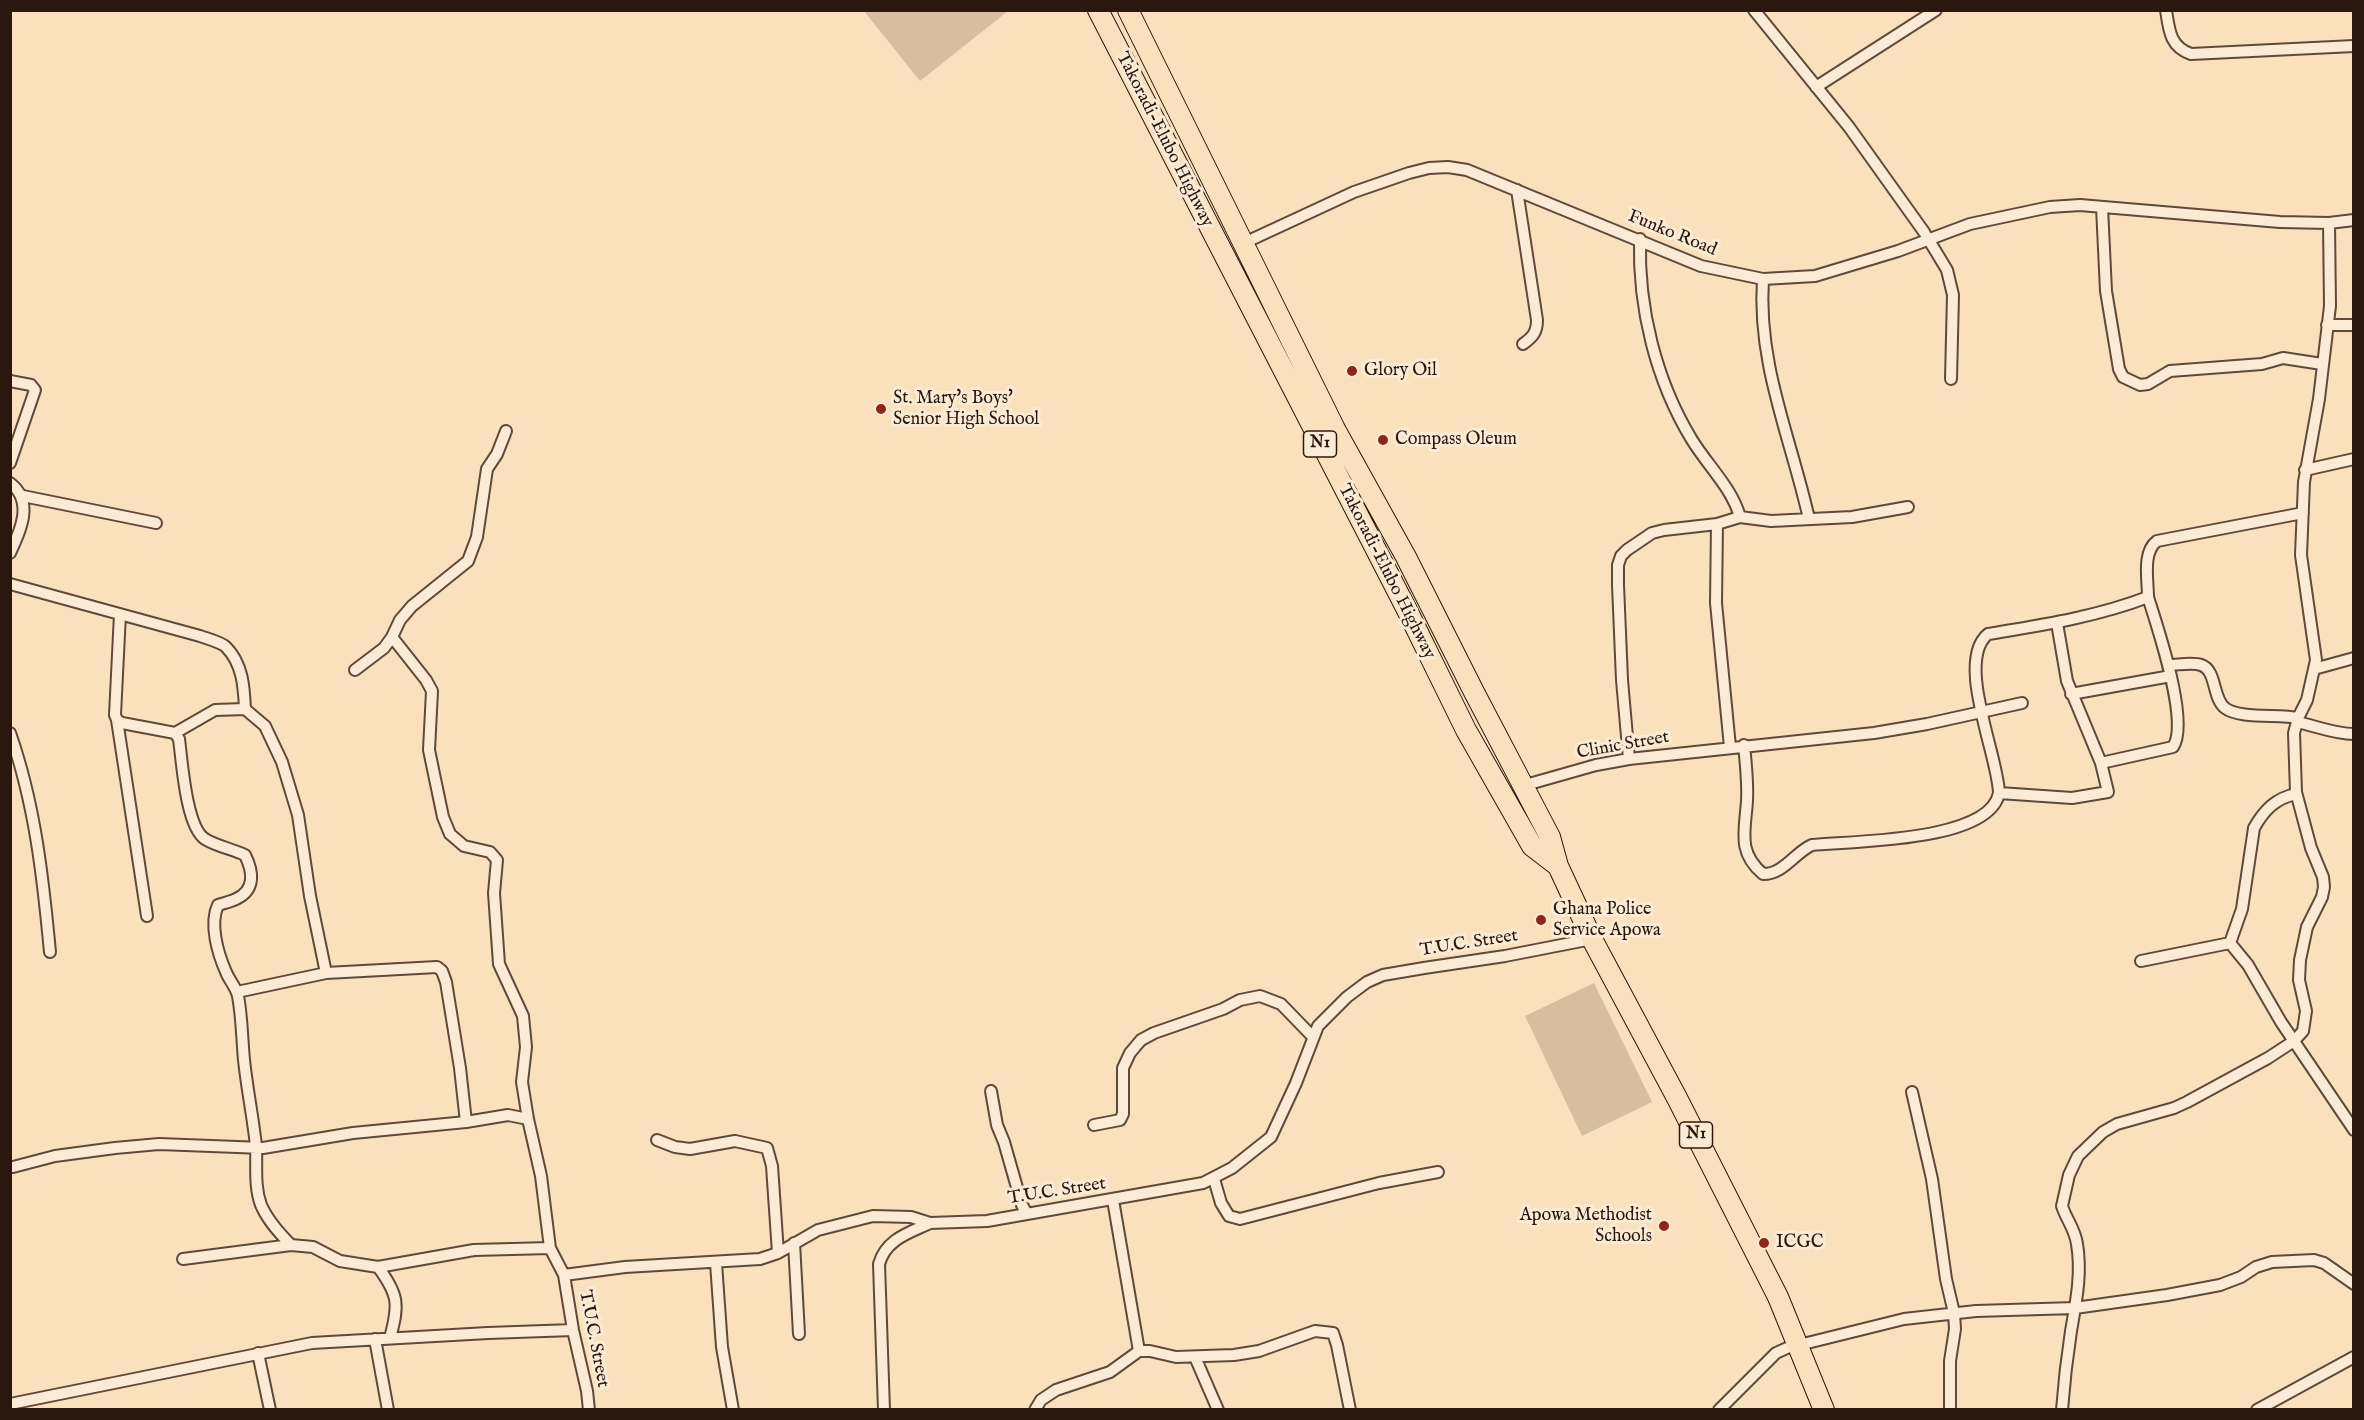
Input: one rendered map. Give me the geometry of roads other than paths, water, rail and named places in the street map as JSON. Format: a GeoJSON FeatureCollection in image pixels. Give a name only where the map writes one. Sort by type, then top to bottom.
{"type":"FeatureCollection","features":[{"type":"Feature","properties":{"kind":"highway","name":"Takoradi-Elubo Highway"},"geometry":{"type":"LineString","coordinates":[[1098,10],[1406,608],[1466,730],[1532,846],[1558,866]]}},
{"type":"Feature","properties":{"kind":"highway","name":"Takoradi-Elubo Highway"},"geometry":{"type":"LineString","coordinates":[[1128,10],[1335,429],[1406,557],[1550,837],[1558,866],[1592,939],[1753,1246],[1799,1345],[1824,1410]]}},
{"type":"Feature","properties":{"kind":"street"},"geometry":{"type":"LineString","coordinates":[[1754,10],[1849,127],[1924,232],[1947,270],[1953,295],[1951,379]]}},
{"type":"Feature","properties":{"kind":"street"},"geometry":{"type":"LineString","coordinates":[[1816,87],[1936,10]]}},
{"type":"Feature","properties":{"kind":"street"},"geometry":{"type":"LineString","coordinates":[[2166,10],[2169,33],[2175,46],[2191,54],[2354,46]]}},
{"type":"Feature","properties":{"kind":"street","name":"Funko Road"},"geometry":{"type":"LineString","coordinates":[[1244,243],[1354,192],[1409,173],[1429,168],[1448,167],[1467,170],[1640,239],[1701,266],[1763,279],[1815,276],[1928,241],[1970,224],[2013,213],[2050,207],[2102,207],[2280,222],[2329,223],[2354,220]]}},
{"type":"Feature","properties":{"kind":"street"},"geometry":{"type":"LineString","coordinates":[[1517,190],[1537,320],[1537,330],[1532,338],[1523,344]]}},
{"type":"Feature","properties":{"kind":"street"},"geometry":{"type":"LineString","coordinates":[[2102,207],[2106,291],[2119,369],[2123,376],[2140,385],[2148,384],[2170,371],[2262,363],[2283,358],[2322,364]]}},
{"type":"Feature","properties":{"kind":"street"},"geometry":{"type":"LineString","coordinates":[[2062,1410],[2078,1295],[2077,1245],[2072,1226],[2062,1206],[2069,1175],[2078,1156],[2103,1132],[2117,1124],[2174,1108],[2207,1089],[2248,1070],[2294,1041],[2303,1031],[2306,1022],[2305,1000],[2299,971],[2304,938],[2324,887],[2296,794],[2293,757],[2297,720],[2307,700],[2314,669],[2315,652],[2301,562],[2305,470],[2319,399],[2327,325],[2331,273],[2329,223]]}},
{"type":"Feature","properties":{"kind":"street"},"geometry":{"type":"LineString","coordinates":[[1640,239],[1640,277],[1648,330],[1657,363],[1682,421],[1699,450],[1735,500],[1740,517]]}},
{"type":"Feature","properties":{"kind":"street"},"geometry":{"type":"LineString","coordinates":[[1763,279],[1764,324],[1773,390],[1791,447],[1809,519]]}},
{"type":"Feature","properties":{"kind":"street"},"geometry":{"type":"LineString","coordinates":[[2327,325],[2354,325]]}},
{"type":"Feature","properties":{"kind":"street"},"geometry":{"type":"LineString","coordinates":[[10,381],[31,385],[35,390],[10,463]]}},
{"type":"Feature","properties":{"kind":"street"},"geometry":{"type":"LineString","coordinates":[[355,670],[384,648],[400,620],[412,606],[456,573],[468,561],[477,537],[487,469],[506,430]]}},
{"type":"Feature","properties":{"kind":"street"},"geometry":{"type":"LineString","coordinates":[[2305,470],[2354,459]]}},
{"type":"Feature","properties":{"kind":"street"},"geometry":{"type":"LineString","coordinates":[[10,483],[22,496],[25,507],[23,520],[10,553]]}},
{"type":"Feature","properties":{"kind":"street"},"geometry":{"type":"LineString","coordinates":[[22,496],[156,523]]}},
{"type":"Feature","properties":{"kind":"street"},"geometry":{"type":"LineString","coordinates":[[1629,759],[1618,610],[1618,566],[1621,556],[1638,541],[1652,533],[1717,524],[1740,517],[1771,521],[1809,519],[1869,515],[1908,507]]}},
{"type":"Feature","properties":{"kind":"street"},"geometry":{"type":"LineString","coordinates":[[2101,763],[2173,747],[2177,741],[2169,664],[2148,597],[2148,552],[2151,545],[2157,541],[2303,513]]}},
{"type":"Feature","properties":{"kind":"street"},"geometry":{"type":"LineString","coordinates":[[1717,524],[1716,603],[1730,747]]}},
{"type":"Feature","properties":{"kind":"street"},"geometry":{"type":"LineString","coordinates":[[10,584],[225,646],[237,662],[243,681],[244,710]]}},
{"type":"Feature","properties":{"kind":"street"},"geometry":{"type":"LineString","coordinates":[[1744,745],[1747,792],[1744,841],[1747,855],[1753,866],[1763,874],[1773,874],[1781,870],[1801,850],[1812,845],[1915,837],[1974,822],[1994,808],[1999,793],[1990,743],[1980,712],[1976,655],[1982,639],[1988,634],[2057,623],[2148,597]]}},
{"type":"Feature","properties":{"kind":"street"},"geometry":{"type":"LineString","coordinates":[[120,614],[117,720],[147,916]]}},
{"type":"Feature","properties":{"kind":"street"},"geometry":{"type":"LineString","coordinates":[[1999,793],[2054,798],[2108,792],[2101,763],[2071,694],[2062,662],[2057,623]]}},
{"type":"Feature","properties":{"kind":"street"},"geometry":{"type":"LineString","coordinates":[[392,637],[432,691],[429,750],[443,817],[450,834],[464,846],[490,852],[497,860],[494,893],[499,964],[523,1016],[526,1047],[522,1082],[528,1119],[542,1176],[550,1248],[564,1275]]}},
{"type":"Feature","properties":{"kind":"street"},"geometry":{"type":"LineString","coordinates":[[2314,669],[2354,658]]}},
{"type":"Feature","properties":{"kind":"street"},"geometry":{"type":"LineString","coordinates":[[2169,664],[2200,665],[2206,668],[2211,676],[2216,696],[2227,710],[2297,720],[2340,734],[2354,734]]}},
{"type":"Feature","properties":{"kind":"street"},"geometry":{"type":"LineString","coordinates":[[2071,694],[2171,676]]}},
{"type":"Feature","properties":{"kind":"street","name":"Clinic Street"},"geometry":{"type":"LineString","coordinates":[[1522,786],[1596,765],[1629,759],[1874,733],[2022,703]]}},
{"type":"Feature","properties":{"kind":"street"},"geometry":{"type":"LineString","coordinates":[[117,720],[122,723],[175,732],[215,710],[244,710],[265,726],[282,762],[298,815],[310,896],[326,973]]}},
{"type":"Feature","properties":{"kind":"street"},"geometry":{"type":"LineString","coordinates":[[175,732],[179,739],[192,818],[200,834],[206,840],[244,855],[253,874],[250,887],[243,894],[218,905],[214,912],[219,951],[226,973],[237,992],[261,1204],[272,1225],[291,1245]]}},
{"type":"Feature","properties":{"kind":"street"},"geometry":{"type":"LineString","coordinates":[[10,733],[28,796],[42,869],[51,952]]}},
{"type":"Feature","properties":{"kind":"street"},"geometry":{"type":"LineString","coordinates":[[2230,943],[2242,909],[2254,828],[2259,819],[2280,798],[2296,794]]}},
{"type":"Feature","properties":{"kind":"street","name":"T.U.C. Street"},"geometry":{"type":"LineString","coordinates":[[589,1410],[564,1275],[624,1267],[760,1259],[778,1253],[818,1230],[873,1216],[911,1217],[930,1223],[987,1221],[1113,1200],[1214,1179],[1232,1168],[1271,1137],[1322,1021],[1367,982],[1383,975],[1592,939]]}},
{"type":"Feature","properties":{"kind":"street"},"geometry":{"type":"LineString","coordinates":[[2141,961],[2230,943]]}},
{"type":"Feature","properties":{"kind":"street"},"geometry":{"type":"LineString","coordinates":[[2230,943],[2248,965],[2294,1041],[2354,1130]]}},
{"type":"Feature","properties":{"kind":"street"},"geometry":{"type":"LineString","coordinates":[[237,992],[326,973],[437,967],[442,971],[446,982],[466,1122]]}},
{"type":"Feature","properties":{"kind":"street"},"geometry":{"type":"LineString","coordinates":[[1094,1125],[1120,1120],[1124,1114],[1123,1068],[1130,1053],[1142,1040],[1160,1030],[1240,1000],[1260,996],[1281,1004],[1313,1037]]}},
{"type":"Feature","properties":{"kind":"street"},"geometry":{"type":"LineString","coordinates":[[991,1091],[997,1125],[1022,1205],[1027,1214]]}},
{"type":"Feature","properties":{"kind":"street"},"geometry":{"type":"LineString","coordinates":[[1912,1092],[1932,1179],[1946,1279],[1954,1313],[1955,1329],[1950,1361],[1950,1410]]}},
{"type":"Feature","properties":{"kind":"street"},"geometry":{"type":"LineString","coordinates":[[13,1167],[56,1156],[159,1144],[256,1148],[353,1133],[466,1122],[508,1115],[528,1119]]}},
{"type":"Feature","properties":{"kind":"street"},"geometry":{"type":"LineString","coordinates":[[657,1140],[675,1147],[690,1149],[735,1141],[767,1148],[772,1166],[778,1253]]}},
{"type":"Feature","properties":{"kind":"street"},"geometry":{"type":"LineString","coordinates":[[1214,1179],[1221,1203],[1229,1216],[1240,1219],[1379,1183],[1438,1172]]}},
{"type":"Feature","properties":{"kind":"street"},"geometry":{"type":"LineString","coordinates":[[1113,1200],[1139,1351]]}},
{"type":"Feature","properties":{"kind":"street"},"geometry":{"type":"LineString","coordinates":[[884,1410],[879,1264],[888,1245],[930,1223]]}},
{"type":"Feature","properties":{"kind":"street"},"geometry":{"type":"LineString","coordinates":[[794,1243],[798,1334]]}},
{"type":"Feature","properties":{"kind":"street"},"geometry":{"type":"LineString","coordinates":[[183,1259],[291,1245],[313,1247],[340,1261],[378,1267],[474,1250],[550,1248]]}},
{"type":"Feature","properties":{"kind":"street"},"geometry":{"type":"LineString","coordinates":[[1719,1410],[1769,1358],[1787,1347],[1904,1319],[1954,1313],[2075,1308],[2121,1303],[2220,1285],[2256,1267],[2272,1262],[2314,1260],[2324,1263],[2354,1284]]}},
{"type":"Feature","properties":{"kind":"street"},"geometry":{"type":"LineString","coordinates":[[716,1263],[722,1347],[733,1410]]}},
{"type":"Feature","properties":{"kind":"street"},"geometry":{"type":"LineString","coordinates":[[378,1267],[396,1295],[397,1311],[390,1338]]}},
{"type":"Feature","properties":{"kind":"street"},"geometry":{"type":"LineString","coordinates":[[10,1404],[312,1343],[573,1330]]}},
{"type":"Feature","properties":{"kind":"street"},"geometry":{"type":"LineString","coordinates":[[1035,1410],[1041,1400],[1056,1390],[1110,1372],[1139,1351],[1195,1357],[1260,1351],[1315,1331],[1333,1334],[1350,1410]]}},
{"type":"Feature","properties":{"kind":"street"},"geometry":{"type":"LineString","coordinates":[[375,1339],[388,1410]]}},
{"type":"Feature","properties":{"kind":"street"},"geometry":{"type":"LineString","coordinates":[[258,1353],[270,1410]]}},
{"type":"Feature","properties":{"kind":"street"},"geometry":{"type":"LineString","coordinates":[[1195,1357],[1218,1410]]}},
{"type":"Feature","properties":{"kind":"street"},"geometry":{"type":"LineString","coordinates":[[2257,1410],[2354,1358]]}},
{"type":"Feature","properties":{"kind":"place","name":"Glory Oil"},"geometry":{"type":"Point","coordinates":[1352,371]}},
{"type":"Feature","properties":{"kind":"place","name":"St. Mary's Boys' Senior High School"},"geometry":{"type":"Point","coordinates":[881,409]}},
{"type":"Feature","properties":{"kind":"place","name":"Compass Oleum"},"geometry":{"type":"Point","coordinates":[1383,440]}},
{"type":"Feature","properties":{"kind":"place","name":"Ghana Police Service Apowa"},"geometry":{"type":"Point","coordinates":[1541,920]}},
{"type":"Feature","properties":{"kind":"place","name":"Apowa Methodist Schools"},"geometry":{"type":"Point","coordinates":[1664,1226]}},
{"type":"Feature","properties":{"kind":"place","name":"ICGC"},"geometry":{"type":"Point","coordinates":[1764,1243]}}]}
